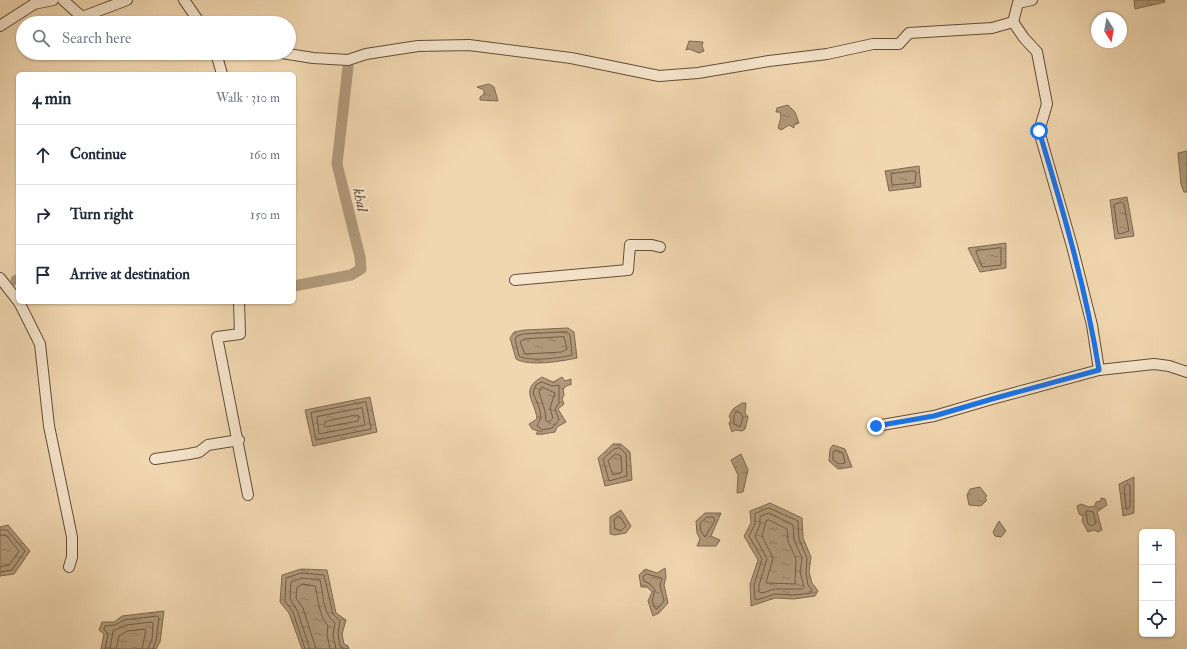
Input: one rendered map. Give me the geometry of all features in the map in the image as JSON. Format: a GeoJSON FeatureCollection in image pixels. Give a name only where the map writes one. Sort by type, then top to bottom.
{"type":"FeatureCollection","features":[{"type":"Feature","properties":{"kind":"street"},"geometry":{"type":"LineString","coordinates":[[0,26],[34,4],[53,0]]}},
{"type":"Feature","properties":{"kind":"street"},"geometry":{"type":"LineString","coordinates":[[63,0],[81,16]]}},
{"type":"Feature","properties":{"kind":"street"},"geometry":{"type":"LineString","coordinates":[[85,16],[128,0]]}},
{"type":"Feature","properties":{"kind":"street"},"geometry":{"type":"LineString","coordinates":[[184,0],[195,16]]}},
{"type":"Feature","properties":{"kind":"street"},"geometry":{"type":"LineString","coordinates":[[1032,0],[1018,3],[1013,22],[1024,38],[1037,52],[1047,104],[1039,131],[1078,267],[1092,325],[1099,370]]}},
{"type":"Feature","properties":{"kind":"street"},"geometry":{"type":"LineString","coordinates":[[296,55],[348,60],[366,54],[418,46],[469,45],[571,58],[659,76],[698,73],[769,61],[828,54],[873,44],[899,44],[909,33],[992,28],[1013,22]]}},
{"type":"Feature","properties":{"kind":"street"},"geometry":{"type":"LineString","coordinates":[[218,60],[221,72]]}},
{"type":"Feature","properties":{"kind":"street"},"geometry":{"type":"LineString","coordinates":[[515,280],[628,270],[630,245],[652,245],[660,247]]}},
{"type":"Feature","properties":{"kind":"street"},"geometry":{"type":"LineString","coordinates":[[0,278],[16,299]]}},
{"type":"Feature","properties":{"kind":"street"},"geometry":{"type":"LineString","coordinates":[[19,304],[40,344],[49,426],[72,537],[72,557],[69,567]]}},
{"type":"Feature","properties":{"kind":"street"},"geometry":{"type":"LineString","coordinates":[[240,304],[240,334],[217,337],[226,386],[239,440],[248,495]]}},
{"type":"Feature","properties":{"kind":"street"},"geometry":{"type":"LineString","coordinates":[[876,426],[934,416],[1099,370],[1154,364],[1169,366],[1187,372]]}},
{"type":"Feature","properties":{"kind":"street"},"geometry":{"type":"LineString","coordinates":[[155,459],[199,452],[208,445],[239,440]]}},
{"type":"Feature","properties":{"kind":"water"},"geometry":{"type":"Polygon","coordinates":[[[1134,0],[1164,0],[1165,2],[1135,9],[1134,0]]]}},
{"type":"Feature","properties":{"kind":"water"},"geometry":{"type":"Polygon","coordinates":[[[689,41],[703,42],[702,46],[704,51],[699,53],[689,49],[686,50],[689,41]]]}},
{"type":"Feature","properties":{"kind":"water"},"geometry":{"type":"Polygon","coordinates":[[[489,84],[494,87],[498,101],[480,100],[480,97],[484,94],[484,90],[477,87],[489,84]]]}},
{"type":"Feature","properties":{"kind":"water"},"geometry":{"type":"Polygon","coordinates":[[[788,105],[795,112],[799,123],[794,125],[794,128],[789,125],[781,130],[778,128],[781,117],[780,112],[776,112],[777,108],[788,105]]]}},
{"type":"Feature","properties":{"kind":"water"},"geometry":{"type":"Polygon","coordinates":[[[1187,151],[1187,192],[1184,192],[1181,184],[1178,153],[1187,151]]]}},
{"type":"Feature","properties":{"kind":"water"},"geometry":{"type":"Polygon","coordinates":[[[919,166],[921,187],[889,191],[885,171],[919,166]]]}},
{"type":"Feature","properties":{"kind":"water"},"geometry":{"type":"Polygon","coordinates":[[[1127,197],[1134,236],[1115,239],[1110,200],[1127,197]]]}},
{"type":"Feature","properties":{"kind":"water"},"geometry":{"type":"Polygon","coordinates":[[[1006,243],[1006,268],[980,272],[968,248],[1006,243]]]}},
{"type":"Feature","properties":{"kind":"water"},"geometry":{"type":"Polygon","coordinates":[[[568,328],[574,332],[577,358],[555,362],[537,363],[529,363],[516,359],[510,338],[514,332],[524,330],[568,328]]]}},
{"type":"Feature","properties":{"kind":"water"},"geometry":{"type":"Polygon","coordinates":[[[542,377],[553,382],[562,377],[565,381],[571,379],[571,385],[568,385],[563,389],[564,395],[562,399],[564,404],[558,409],[566,422],[557,427],[555,432],[536,434],[538,431],[532,429],[529,424],[537,419],[530,396],[530,391],[531,386],[542,377]]]}},
{"type":"Feature","properties":{"kind":"water"},"geometry":{"type":"Polygon","coordinates":[[[370,397],[377,432],[313,446],[305,410],[370,397]]]}},
{"type":"Feature","properties":{"kind":"water"},"geometry":{"type":"Polygon","coordinates":[[[742,403],[746,403],[745,413],[748,417],[745,429],[742,431],[735,430],[732,432],[729,423],[731,420],[729,416],[733,409],[742,403]]]}},
{"type":"Feature","properties":{"kind":"water"},"geometry":{"type":"Polygon","coordinates":[[[613,444],[621,444],[630,452],[632,480],[605,486],[598,458],[613,444]]]}},
{"type":"Feature","properties":{"kind":"water"},"geometry":{"type":"Polygon","coordinates":[[[833,445],[845,449],[852,467],[838,469],[829,461],[830,449],[833,445]]]}},
{"type":"Feature","properties":{"kind":"water"},"geometry":{"type":"Polygon","coordinates":[[[741,454],[748,470],[743,492],[737,493],[738,475],[731,460],[741,454]]]}},
{"type":"Feature","properties":{"kind":"water"},"geometry":{"type":"Polygon","coordinates":[[[1134,477],[1134,513],[1123,516],[1119,484],[1134,477]]]}},
{"type":"Feature","properties":{"kind":"water"},"geometry":{"type":"Polygon","coordinates":[[[980,487],[987,496],[985,498],[987,500],[981,506],[969,505],[967,495],[970,489],[980,487]]]}},
{"type":"Feature","properties":{"kind":"water"},"geometry":{"type":"Polygon","coordinates":[[[1101,498],[1105,499],[1107,505],[1097,512],[1102,530],[1098,532],[1094,530],[1088,532],[1082,521],[1083,516],[1079,514],[1077,506],[1081,504],[1089,507],[1095,506],[1096,502],[1101,501],[1101,498]]]}},
{"type":"Feature","properties":{"kind":"water"},"geometry":{"type":"Polygon","coordinates":[[[770,503],[802,518],[803,538],[811,557],[809,572],[812,583],[818,591],[815,596],[794,599],[775,598],[751,606],[750,584],[758,560],[744,536],[751,523],[750,511],[770,503]]]}},
{"type":"Feature","properties":{"kind":"water"},"geometry":{"type":"Polygon","coordinates":[[[621,510],[631,526],[626,533],[615,535],[610,534],[610,517],[621,510]]]}},
{"type":"Feature","properties":{"kind":"water"},"geometry":{"type":"Polygon","coordinates":[[[705,513],[721,513],[711,536],[720,540],[716,546],[697,546],[700,539],[697,533],[696,521],[705,513]]]}},
{"type":"Feature","properties":{"kind":"water"},"geometry":{"type":"Polygon","coordinates":[[[999,521],[1006,531],[1001,537],[995,536],[993,532],[999,521]]]}},
{"type":"Feature","properties":{"kind":"water"},"geometry":{"type":"Polygon","coordinates":[[[8,525],[30,551],[14,574],[0,576],[0,527],[8,525]]]}},
{"type":"Feature","properties":{"kind":"water"},"geometry":{"type":"Polygon","coordinates":[[[665,568],[666,577],[664,585],[668,603],[659,613],[653,616],[648,601],[652,592],[647,587],[641,587],[639,575],[645,569],[657,573],[665,568]]]}},
{"type":"Feature","properties":{"kind":"water"},"geometry":{"type":"Polygon","coordinates":[[[301,569],[327,570],[336,613],[346,620],[342,634],[344,644],[348,646],[349,649],[302,649],[289,613],[280,602],[282,575],[301,569]]]}},
{"type":"Feature","properties":{"kind":"water"},"geometry":{"type":"Polygon","coordinates":[[[164,611],[160,642],[156,649],[101,649],[104,634],[99,630],[102,622],[114,622],[122,616],[164,611]]]}},
{"type":"Feature","properties":{"kind":"waterway","name":"khal"},"geometry":{"type":"LineString","coordinates":[[296,286],[351,275],[361,269],[360,257],[337,164],[348,67]]}},
{"type":"Feature","properties":{"kind":"route"},"geometry":{"type":"LineString","coordinates":[[876,426],[934,416],[1099,370],[1092,325],[1072,246],[1064,223],[1054,180],[1039,131]]}}]}
